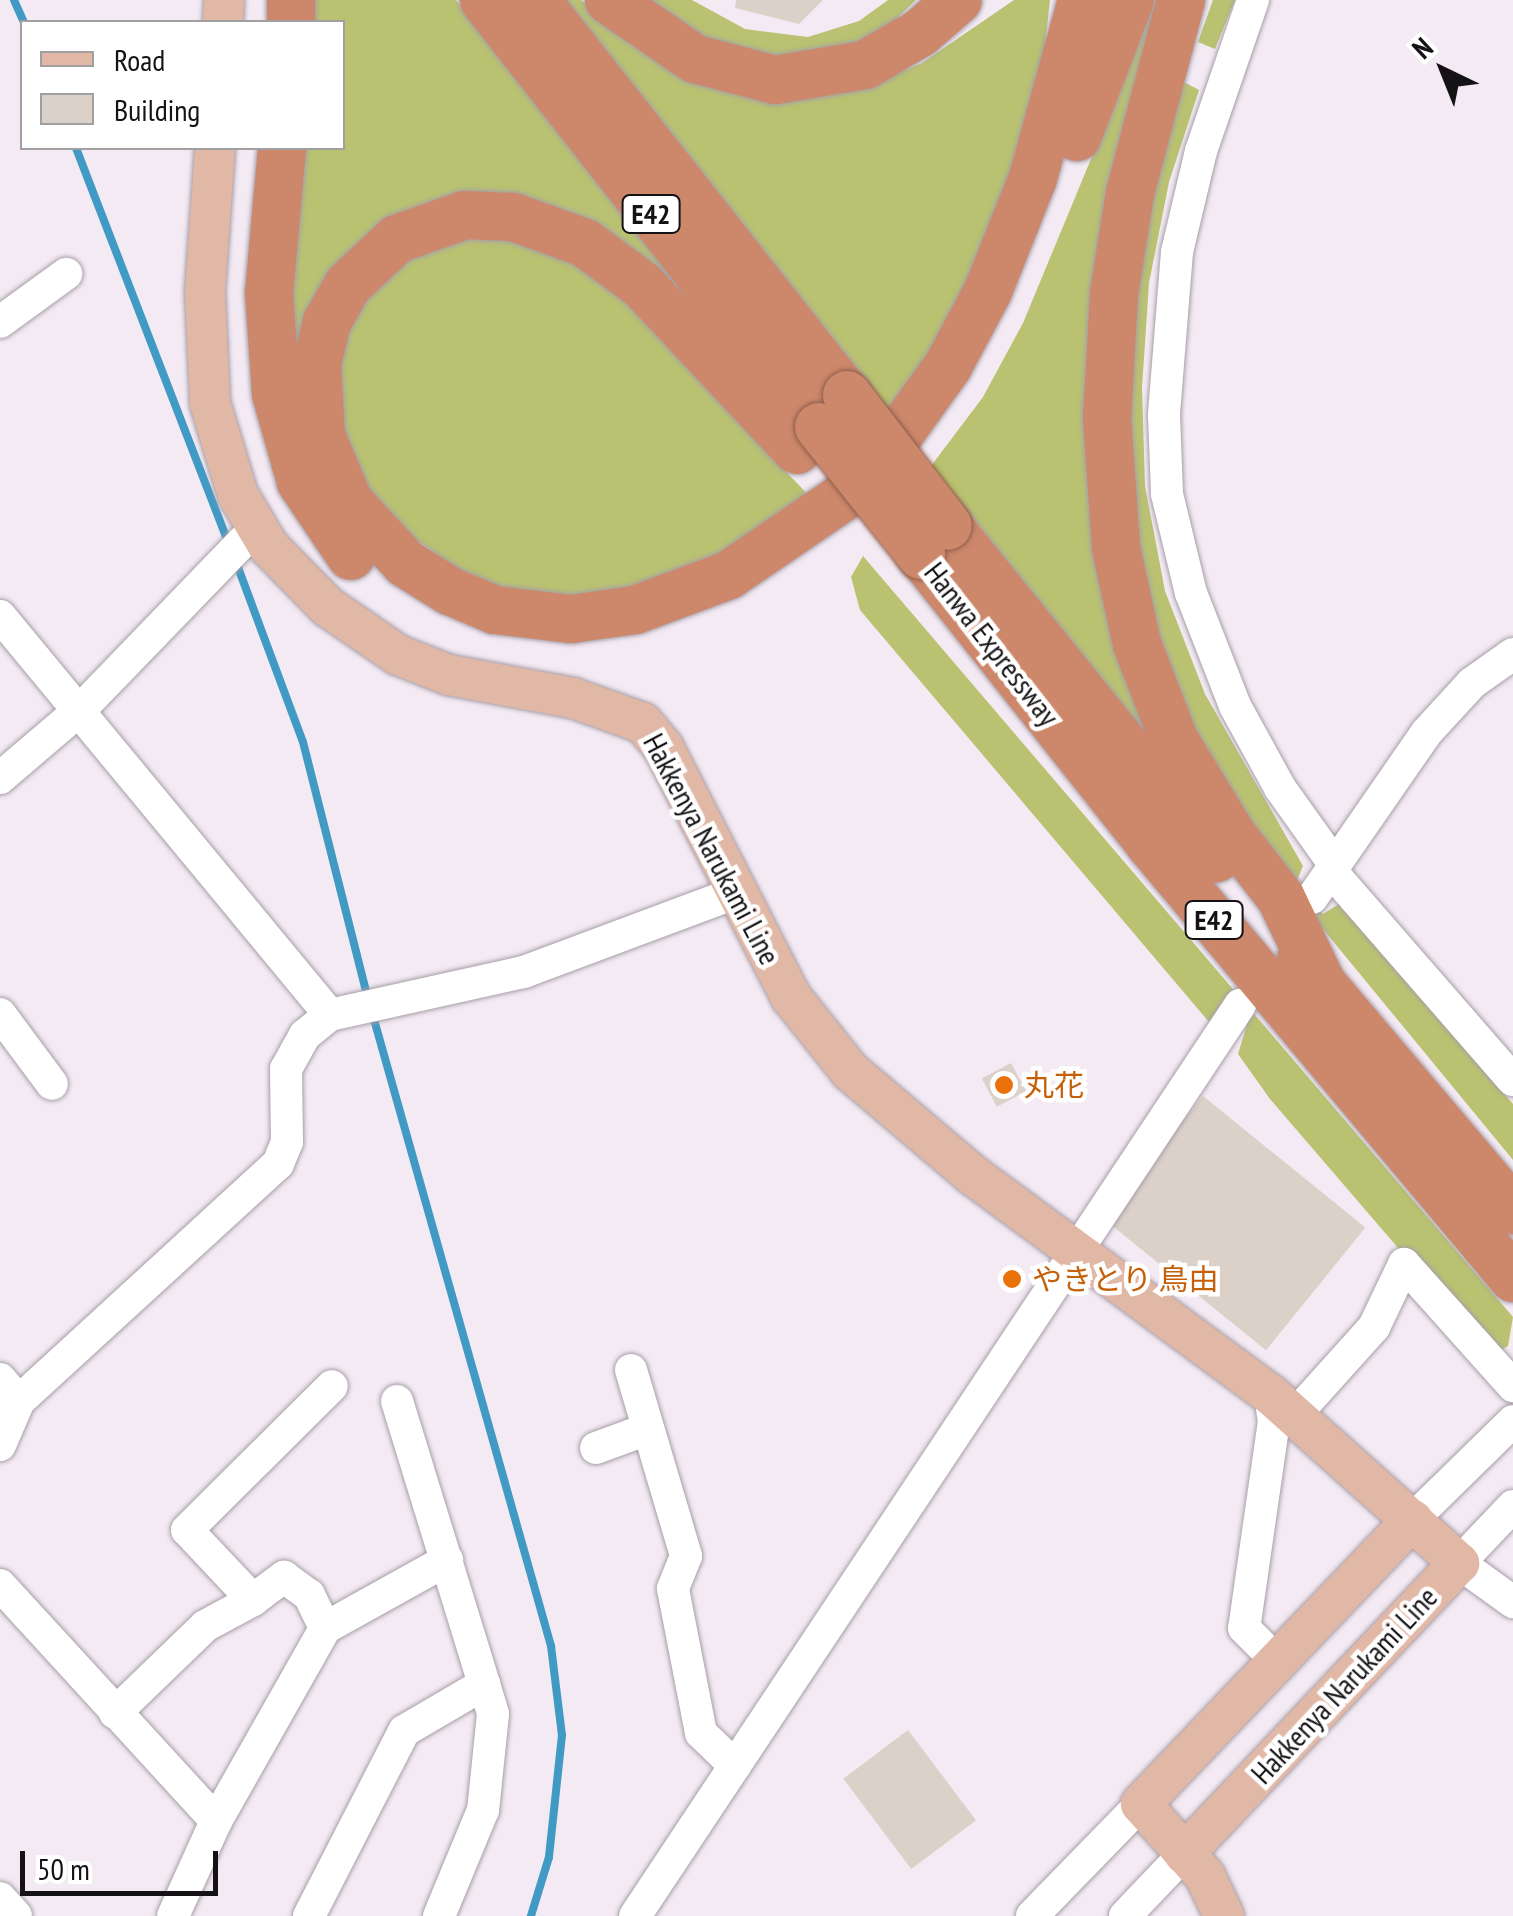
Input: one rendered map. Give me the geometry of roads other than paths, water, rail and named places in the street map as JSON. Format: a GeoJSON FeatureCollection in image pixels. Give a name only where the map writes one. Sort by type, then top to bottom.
{"type":"FeatureCollection","features":[{"type":"Feature","properties":{"kind":"highway","name":"Hanwa Expressway"},"geometry":{"type":"LineString","coordinates":[[484,0],[924,551],[1150,844],[1513,1278]]}},
{"type":"Feature","properties":{"kind":"highway","name":"Hanwa Expressway"},"geometry":{"type":"LineString","coordinates":[[536,0],[821,424]]}},
{"type":"Feature","properties":{"kind":"highway"},"geometry":{"type":"LineString","coordinates":[[609,0],[675,48],[750,76],[800,79],[865,65],[920,33],[958,0]]}},
{"type":"Feature","properties":{"kind":"highway"},"geometry":{"type":"LineString","coordinates":[[865,65],[916,28],[938,0]]}},
{"type":"Feature","properties":{"kind":"highway"},"geometry":{"type":"LineString","coordinates":[[1185,0],[1154,99],[1124,226],[1111,324],[1108,478],[1122,585],[1145,671],[1174,740],[1232,835],[1281,898],[1321,982]]}},
{"type":"Feature","properties":{"kind":"highway"},"geometry":{"type":"LineString","coordinates":[[924,551],[821,424],[633,278],[566,233],[513,217],[465,215],[398,239],[348,285],[327,322],[317,362],[321,436],[349,502],[384,544],[438,585],[495,610],[571,618],[635,610],[730,575],[842,498],[899,436],[948,366],[988,291],[1033,178],[1115,5]]}},
{"type":"Feature","properties":{"kind":"highway"},"geometry":{"type":"LineString","coordinates":[[282,150],[270,267],[271,355],[283,430],[300,482],[324,521],[384,588],[441,621],[538,649],[632,644],[690,628],[779,583],[864,520],[904,478],[964,395],[1015,296],[1115,5]]}},
{"type":"Feature","properties":{"kind":"highway","name":"Hanwa Expressway"},"geometry":{"type":"LineString","coordinates":[[924,551],[1321,982],[1513,1210]]}},
{"type":"Feature","properties":{"kind":"main road","name":"Hakkenya Narukami Line"},"geometry":{"type":"LineString","coordinates":[[215,150],[205,292],[208,377],[239,543],[398,655],[461,679],[573,698],[643,723],[658,738],[790,997],[850,1070],[974,1176],[1075,1246],[1282,1405],[1459,1563],[1184,1854]]}},
{"type":"Feature","properties":{"kind":"main road"},"geometry":{"type":"LineString","coordinates":[[1224,1916],[1205,1876],[1141,1804],[1274,1658],[1412,1520]]}},
{"type":"Feature","properties":{"kind":"street"},"geometry":{"type":"LineString","coordinates":[[1254,0],[1201,151],[1176,252],[1164,415],[1167,494],[1191,593],[1235,706],[1326,878],[1513,1080]]}},
{"type":"Feature","properties":{"kind":"street"},"geometry":{"type":"LineString","coordinates":[[0,322],[66,274]]}},
{"type":"Feature","properties":{"kind":"street"},"geometry":{"type":"LineString","coordinates":[[0,778],[82,708],[239,543]]}},
{"type":"Feature","properties":{"kind":"street"},"geometry":{"type":"LineString","coordinates":[[0,616],[82,708],[330,1015]]}},
{"type":"Feature","properties":{"kind":"street"},"geometry":{"type":"LineString","coordinates":[[1326,878],[1428,732],[1472,684],[1513,654]]}},
{"type":"Feature","properties":{"kind":"street"},"geometry":{"type":"LineString","coordinates":[[0,1446],[10,1390],[278,1164],[287,1142],[286,1069],[305,1035],[330,1015],[524,972],[738,892]]}},
{"type":"Feature","properties":{"kind":"street"},"geometry":{"type":"LineString","coordinates":[[635,1916],[1075,1246],[1240,1005]]}},
{"type":"Feature","properties":{"kind":"street"},"geometry":{"type":"LineString","coordinates":[[0,1014],[52,1084]]}},
{"type":"Feature","properties":{"kind":"street"},"geometry":{"type":"LineString","coordinates":[[1274,1658],[1244,1628],[1274,1421],[1282,1405],[1374,1327],[1404,1264],[1513,1386]]}},
{"type":"Feature","properties":{"kind":"street"},"geometry":{"type":"LineString","coordinates":[[631,1370],[686,1556],[673,1589],[701,1732],[735,1766]]}},
{"type":"Feature","properties":{"kind":"street"},"geometry":{"type":"LineString","coordinates":[[253,1600],[187,1530],[332,1386]]}},
{"type":"Feature","properties":{"kind":"street"},"geometry":{"type":"LineString","coordinates":[[397,1401],[493,1714],[483,1810],[439,1916]]}},
{"type":"Feature","properties":{"kind":"street"},"geometry":{"type":"LineString","coordinates":[[1412,1520],[1513,1421]]}},
{"type":"Feature","properties":{"kind":"street"},"geometry":{"type":"LineString","coordinates":[[596,1448],[648,1429]]}},
{"type":"Feature","properties":{"kind":"street"},"geometry":{"type":"LineString","coordinates":[[1513,1506],[1459,1563],[1513,1602]]}},
{"type":"Feature","properties":{"kind":"street"},"geometry":{"type":"LineString","coordinates":[[173,1916],[216,1822],[326,1628],[448,1560]]}},
{"type":"Feature","properties":{"kind":"street"},"geometry":{"type":"LineString","coordinates":[[115,1713],[206,1626],[284,1577],[309,1594],[326,1628]]}},
{"type":"Feature","properties":{"kind":"street"},"geometry":{"type":"LineString","coordinates":[[0,1585],[216,1822]]}},
{"type":"Feature","properties":{"kind":"street"},"geometry":{"type":"LineString","coordinates":[[309,1916],[404,1731],[484,1684]]}},
{"type":"Feature","properties":{"kind":"street"},"geometry":{"type":"LineString","coordinates":[[1032,1916],[1141,1804]]}},
{"type":"Feature","properties":{"kind":"street"},"geometry":{"type":"LineString","coordinates":[[1125,1916],[1184,1854]]}},
{"type":"Feature","properties":{"kind":"street"},"geometry":{"type":"LineString","coordinates":[[0,1898],[16,1916]]}},
{"type":"Feature","properties":{"kind":"waterway"},"geometry":{"type":"LineString","coordinates":[[14,0],[23,20]]}},
{"type":"Feature","properties":{"kind":"waterway"},"geometry":{"type":"LineString","coordinates":[[77,150],[229,545]]}},
{"type":"Feature","properties":{"kind":"waterway"},"geometry":{"type":"LineString","coordinates":[[236,562],[303,742],[368,998]]}},
{"type":"Feature","properties":{"kind":"waterway"},"geometry":{"type":"LineString","coordinates":[[373,1016],[551,1646],[562,1735],[549,1857],[531,1916]]}},
{"type":"Feature","properties":{"kind":"place","name":"丸花"},"geometry":{"type":"Point","coordinates":[1004,1085]}},
{"type":"Feature","properties":{"kind":"place","name":"やきとり 鳥由"},"geometry":{"type":"Point","coordinates":[1012,1279]}}]}
